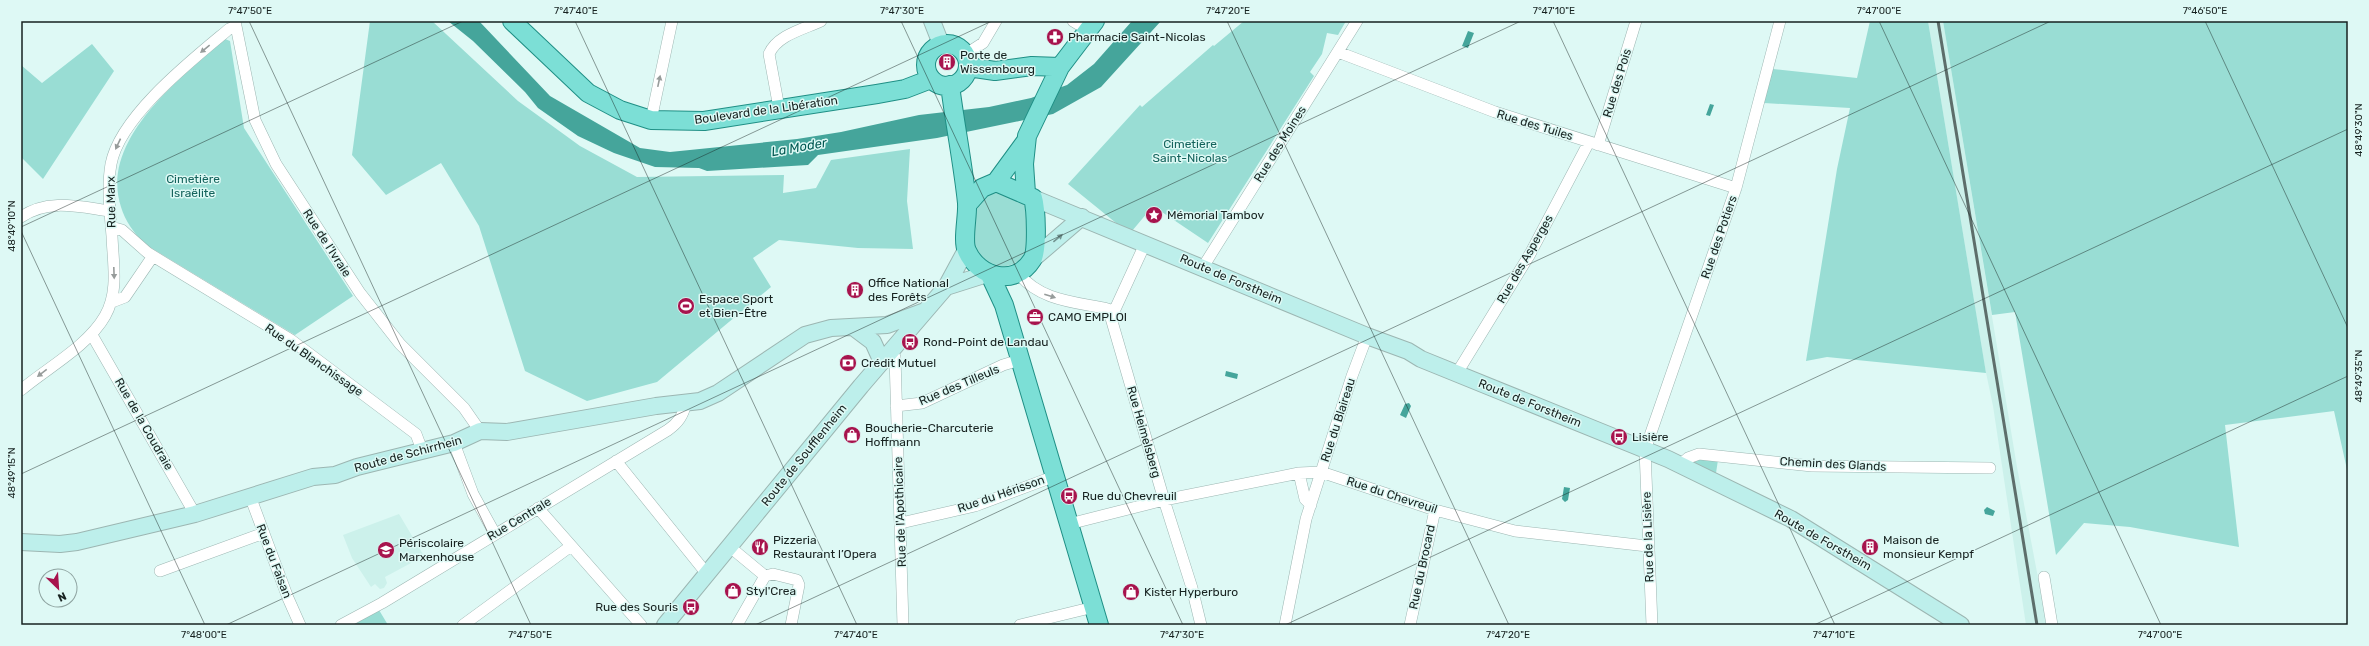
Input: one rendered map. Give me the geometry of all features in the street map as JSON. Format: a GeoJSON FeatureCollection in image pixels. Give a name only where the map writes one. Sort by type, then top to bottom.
{"type":"FeatureCollection","features":[{"type":"Feature","properties":{"kind":"main road","name":"Boulevard de la Libération"},"geometry":{"type":"LineString","coordinates":[[512,21],[588,93],[620,110],[651,120],[704,121],[779,108],[899,91],[931,79]]}},
{"type":"Feature","properties":{"kind":"main road"},"geometry":{"type":"LineString","coordinates":[[967,205],[982,188],[994,182],[1026,138],[1057,74],[1085,24]]}},
{"type":"Feature","properties":{"kind":"main road"},"geometry":{"type":"LineString","coordinates":[[967,61],[962,79],[950,85],[943,85],[931,79],[926,66],[927,59],[935,47],[941,44],[955,45],[967,61],[995,71],[1032,66],[1057,74]]}},
{"type":"Feature","properties":{"kind":"main road"},"geometry":{"type":"LineString","coordinates":[[950,85],[967,205],[966,250],[972,260],[988,275],[1004,305],[1099,625]]}},
{"type":"Feature","properties":{"kind":"main road"},"geometry":{"type":"LineString","coordinates":[[1004,305],[1019,274],[1034,259],[1037,211],[1029,195],[1024,164],[1026,138]]}},
{"type":"Feature","properties":{"kind":"main road"},"geometry":{"type":"LineString","coordinates":[[961,159],[994,182],[1029,195]]}},
{"type":"Feature","properties":{"kind":"main road"},"geometry":{"type":"LineString","coordinates":[[988,275],[1019,274]]}},
{"type":"Feature","properties":{"kind":"street"},"geometry":{"type":"LineString","coordinates":[[651,120],[672,21]]}},
{"type":"Feature","properties":{"kind":"street"},"geometry":{"type":"LineString","coordinates":[[779,108],[769,54],[772,47],[779,40],[821,21]]}},
{"type":"Feature","properties":{"kind":"street"},"geometry":{"type":"LineString","coordinates":[[932,21],[941,44]]}},
{"type":"Feature","properties":{"kind":"street"},"geometry":{"type":"LineString","coordinates":[[967,61],[983,43],[996,21]]}},
{"type":"Feature","properties":{"kind":"street","name":"Rue des Moines"},"geometry":{"type":"LineString","coordinates":[[1203,267],[1357,21]]}},
{"type":"Feature","properties":{"kind":"street","name":"Rue des Pois"},"geometry":{"type":"LineString","coordinates":[[1594,143],[1636,21]]}},
{"type":"Feature","properties":{"kind":"street","name":"Rue des Potiers"},"geometry":{"type":"LineString","coordinates":[[1645,450],[1736,188],[1780,21]]}},
{"type":"Feature","properties":{"kind":"street","name":"Rue Marx"},"geometry":{"type":"LineString","coordinates":[[21,390],[92,335],[105,317],[112,302],[114,278],[109,184],[116,148],[124,133],[173,75],[235,24]]}},
{"type":"Feature","properties":{"kind":"street","name":"Rue de l'Ivraie"},"geometry":{"type":"LineString","coordinates":[[235,24],[255,120],[276,164],[365,299],[400,344],[464,408],[480,431]]}},
{"type":"Feature","properties":{"kind":"street","name":"Rue des Tuiles"},"geometry":{"type":"LineString","coordinates":[[1338,52],[1495,112],[1736,188]]}},
{"type":"Feature","properties":{"kind":"street","name":"Rue des Asperges"},"geometry":{"type":"LineString","coordinates":[[1457,373],[1530,254],[1594,143]]}},
{"type":"Feature","properties":{"kind":"street","name":"Route de Forstheim"},"geometry":{"type":"LineString","coordinates":[[1029,195],[1368,336],[1408,351],[1421,359],[1680,465],[1791,519],[1961,625]]}},
{"type":"Feature","properties":{"kind":"street"},"geometry":{"type":"LineString","coordinates":[[21,217],[27,213],[60,204],[110,211]]}},
{"type":"Feature","properties":{"kind":"street"},"geometry":{"type":"LineString","coordinates":[[1034,259],[1082,217]]}},
{"type":"Feature","properties":{"kind":"street","name":"Rue du Blanchissage"},"geometry":{"type":"LineString","coordinates":[[111,227],[122,230],[153,256],[291,340],[416,434],[422,450]]}},
{"type":"Feature","properties":{"kind":"street"},"geometry":{"type":"LineString","coordinates":[[1019,274],[1030,287],[1047,296],[1108,309],[1112,314],[1117,307],[1145,244]]}},
{"type":"Feature","properties":{"kind":"street","name":"Route de Soufflenheim"},"geometry":{"type":"LineString","coordinates":[[665,625],[890,352],[946,287],[966,250]]}},
{"type":"Feature","properties":{"kind":"street"},"geometry":{"type":"LineString","coordinates":[[112,302],[125,297],[153,256]]}},
{"type":"Feature","properties":{"kind":"street"},"geometry":{"type":"LineString","coordinates":[[946,287],[988,275]]}},
{"type":"Feature","properties":{"kind":"street","name":"Route de Schirrhein"},"geometry":{"type":"LineString","coordinates":[[21,542],[60,544],[77,542],[195,514],[313,477],[336,474],[357,467],[454,443],[480,431],[507,432],[656,406],[700,401],[718,393],[805,335],[831,328],[887,325],[925,311]]}},
{"type":"Feature","properties":{"kind":"street","name":"Rue Heimelsberg"},"geometry":{"type":"LineString","coordinates":[[1112,314],[1112,324],[1164,500],[1192,588],[1201,625]]}},
{"type":"Feature","properties":{"kind":"street"},"geometry":{"type":"LineString","coordinates":[[876,326],[890,352]]}},
{"type":"Feature","properties":{"kind":"street"},"geometry":{"type":"LineString","coordinates":[[853,327],[873,342],[890,352]]}},
{"type":"Feature","properties":{"kind":"street","name":"Rue de la Coudraie"},"geometry":{"type":"LineString","coordinates":[[92,335],[195,514]]}},
{"type":"Feature","properties":{"kind":"street","name":"Rue du Blaireau"},"geometry":{"type":"LineString","coordinates":[[1285,625],[1311,505],[1352,376],[1368,336]]}},
{"type":"Feature","properties":{"kind":"street","name":"Rue de l'Apothicaire"},"geometry":{"type":"LineString","coordinates":[[890,352],[895,357],[903,625]]}},
{"type":"Feature","properties":{"kind":"street","name":"Rue des Tilleuls"},"geometry":{"type":"LineString","coordinates":[[896,406],[922,403],[1003,365],[1020,360]]}},
{"type":"Feature","properties":{"kind":"street","name":"Rue Centrale"},"geometry":{"type":"LineString","coordinates":[[341,625],[677,424],[683,414],[686,403]]}},
{"type":"Feature","properties":{"kind":"street"},"geometry":{"type":"LineString","coordinates":[[454,443],[473,494],[495,534]]}},
{"type":"Feature","properties":{"kind":"street","name":"Rue de la Lisière"},"geometry":{"type":"LineString","coordinates":[[1645,450],[1647,546],[1652,625]]}},
{"type":"Feature","properties":{"kind":"street","name":"Chemin des Glands"},"geometry":{"type":"LineString","coordinates":[[1680,465],[1688,458],[1699,454],[1812,466],[1990,468]]}},
{"type":"Feature","properties":{"kind":"street"},"geometry":{"type":"LineString","coordinates":[[616,461],[707,574]]}},
{"type":"Feature","properties":{"kind":"street","name":"Rue du Chevreuil"},"geometry":{"type":"LineString","coordinates":[[1069,524],[1164,500],[1299,473],[1321,472],[1435,510],[1515,531],[1647,546]]}},
{"type":"Feature","properties":{"kind":"street"},"geometry":{"type":"LineString","coordinates":[[1299,473],[1305,500],[1311,505]]}},
{"type":"Feature","properties":{"kind":"street","name":"Rue du Hérisson"},"geometry":{"type":"LineString","coordinates":[[901,523],[975,506],[1055,476]]}},
{"type":"Feature","properties":{"kind":"street","name":"Rue du Faisan"},"geometry":{"type":"LineString","coordinates":[[250,496],[288,598],[300,625]]}},
{"type":"Feature","properties":{"kind":"street"},"geometry":{"type":"LineString","coordinates":[[538,508],[641,625]]}},
{"type":"Feature","properties":{"kind":"street","name":"Rue du Brocard"},"geometry":{"type":"LineString","coordinates":[[1410,625],[1435,510]]}},
{"type":"Feature","properties":{"kind":"street"},"geometry":{"type":"LineString","coordinates":[[160,571],[264,534]]}},
{"type":"Feature","properties":{"kind":"street"},"geometry":{"type":"LineString","coordinates":[[464,625],[571,546]]}},
{"type":"Feature","properties":{"kind":"street"},"geometry":{"type":"LineString","coordinates":[[730,547],[765,576]]}},
{"type":"Feature","properties":{"kind":"street"},"geometry":{"type":"LineString","coordinates":[[737,625],[765,576],[773,574],[797,580],[798,585],[791,625]]}},
{"type":"Feature","properties":{"kind":"street"},"geometry":{"type":"LineString","coordinates":[[2044,577],[2052,625]]}},
{"type":"Feature","properties":{"kind":"street"},"geometry":{"type":"LineString","coordinates":[[1020,625],[1094,607]]}},
{"type":"Feature","properties":{"kind":"shaded area"},"geometry":{"type":"Polygon","coordinates":[[[1928,21],[1943,21],[2017,467],[2047,625],[2026,625],[1993,406],[1985,368],[1928,21]]]}},
{"type":"Feature","properties":{"kind":"shaded area","name":"Périscolaire Marxenhouse"},"geometry":{"type":"Polygon","coordinates":[[[399,514],[424,556],[385,577],[387,583],[384,588],[380,589],[375,584],[371,587],[352,558],[343,535],[399,514]]]}},
{"type":"Feature","properties":{"kind":"green space"},"geometry":{"type":"Polygon","coordinates":[[[370,21],[432,21],[518,101],[580,146],[637,177],[784,175],[783,193],[816,188],[831,160],[910,149],[907,201],[913,249],[858,248],[779,240],[753,258],[771,287],[657,382],[587,401],[525,371],[479,226],[441,163],[386,195],[352,155],[370,21]]]}},
{"type":"Feature","properties":{"kind":"green space","name":"Cimetière Saint-Nicolas"},"geometry":{"type":"Polygon","coordinates":[[[1244,21],[1346,21],[1338,35],[1327,33],[1322,54],[1310,72],[1314,76],[1208,243],[1153,206],[1132,231],[1121,227],[1068,184],[1140,105],[1142,107],[1213,45],[1214,46],[1244,21]]]}},
{"type":"Feature","properties":{"kind":"green space"},"geometry":{"type":"Polygon","coordinates":[[[1870,21],[1928,21],[1986,373],[1827,357],[1806,361],[1837,169],[1850,108],[1764,103],[1773,69],[1857,78],[1870,21]]]}},
{"type":"Feature","properties":{"kind":"green space"},"geometry":{"type":"Polygon","coordinates":[[[1943,21],[2348,21],[2348,474],[2334,411],[2225,425],[2239,547],[2130,527],[2084,523],[2056,555],[2015,312],[1992,315],[1943,21]]]}},
{"type":"Feature","properties":{"kind":"green space","name":"Cimetière Israëlite"},"geometry":{"type":"Polygon","coordinates":[[[225,39],[230,41],[244,128],[353,296],[295,335],[143,243],[127,222],[121,207],[117,182],[122,158],[133,134],[148,112],[167,91],[225,39]]]}},
{"type":"Feature","properties":{"kind":"green space"},"geometry":{"type":"Polygon","coordinates":[[[92,44],[114,71],[43,179],[21,157],[21,65],[42,83],[92,44]]]}},
{"type":"Feature","properties":{"kind":"green space"},"geometry":{"type":"Polygon","coordinates":[[[1000,192],[1019,198],[1028,210],[1026,254],[1013,264],[998,267],[984,262],[978,256],[974,248],[973,238],[977,208],[987,196],[1000,192]]]}},
{"type":"Feature","properties":{"kind":"green space"},"geometry":{"type":"Polygon","coordinates":[[[1697,459],[1718,460],[1716,473],[1693,463],[1697,459]]]}},
{"type":"Feature","properties":{"kind":"green space"},"geometry":{"type":"Polygon","coordinates":[[[379,610],[388,625],[353,625],[379,610]]]}},
{"type":"Feature","properties":{"kind":"water","name":"La Moder"},"geometry":{"type":"Polygon","coordinates":[[[448,21],[479,21],[550,96],[640,148],[670,152],[797,139],[841,132],[919,115],[989,107],[1031,98],[1067,85],[1094,64],[1132,21],[1161,21],[1101,87],[1053,114],[937,138],[818,155],[808,165],[707,171],[699,168],[655,167],[614,153],[578,136],[538,108],[525,92],[473,41],[448,21]]]}},
{"type":"Feature","properties":{"kind":"water"},"geometry":{"type":"Polygon","coordinates":[[[1468,31],[1474,33],[1468,48],[1462,46],[1468,31]]]}},
{"type":"Feature","properties":{"kind":"water"},"geometry":{"type":"Polygon","coordinates":[[[1710,104],[1714,105],[1710,116],[1706,115],[1710,104]]]}},
{"type":"Feature","properties":{"kind":"water"},"geometry":{"type":"Polygon","coordinates":[[[1226,371],[1238,374],[1237,379],[1225,376],[1226,371]]]}},
{"type":"Feature","properties":{"kind":"water"},"geometry":{"type":"Polygon","coordinates":[[[1409,403],[1411,406],[1406,418],[1400,415],[1405,404],[1409,403]]]}},
{"type":"Feature","properties":{"kind":"water"},"geometry":{"type":"Polygon","coordinates":[[[1564,487],[1570,488],[1568,500],[1565,502],[1562,499],[1564,487]]]}},
{"type":"Feature","properties":{"kind":"water"},"geometry":{"type":"Polygon","coordinates":[[[1987,507],[1995,511],[1993,516],[1985,514],[1984,510],[1987,507]]]}},
{"type":"Feature","properties":{"kind":"railway"},"geometry":{"type":"LineString","coordinates":[[1938,21],[2037,625]]}},
{"type":"Feature","properties":{"kind":"place","name":"Pharmacie Saint-Nicolas"},"geometry":{"type":"Point","coordinates":[1055,37]}},
{"type":"Feature","properties":{"kind":"place","name":"Porte de Wissembourg"},"geometry":{"type":"Point","coordinates":[947,62]}},
{"type":"Feature","properties":{"kind":"place","name":"Mémorial Tambov"},"geometry":{"type":"Point","coordinates":[1154,215]}},
{"type":"Feature","properties":{"kind":"place","name":"Office National des Forêts"},"geometry":{"type":"Point","coordinates":[855,290]}},
{"type":"Feature","properties":{"kind":"place","name":"Espace Sport et Bien-Être"},"geometry":{"type":"Point","coordinates":[686,306]}},
{"type":"Feature","properties":{"kind":"place","name":"CAMO EMPLOI"},"geometry":{"type":"Point","coordinates":[1035,317]}},
{"type":"Feature","properties":{"kind":"place","name":"Rond-Point de Landau"},"geometry":{"type":"Point","coordinates":[910,342]}},
{"type":"Feature","properties":{"kind":"place","name":"Crédit Mutuel"},"geometry":{"type":"Point","coordinates":[848,363]}},
{"type":"Feature","properties":{"kind":"place","name":"Boucherie-Charcuterie Hoffmann"},"geometry":{"type":"Point","coordinates":[852,435]}},
{"type":"Feature","properties":{"kind":"place","name":"Lisière"},"geometry":{"type":"Point","coordinates":[1619,437]}},
{"type":"Feature","properties":{"kind":"place","name":"Rue du Chevreuil"},"geometry":{"type":"Point","coordinates":[1069,496]}},
{"type":"Feature","properties":{"kind":"place","name":"Pizzeria Restaurant l’Opera"},"geometry":{"type":"Point","coordinates":[760,547]}},
{"type":"Feature","properties":{"kind":"place","name":"Maison de monsieur Kempf"},"geometry":{"type":"Point","coordinates":[1870,547]}},
{"type":"Feature","properties":{"kind":"place","name":"Périscolaire Marxenhouse"},"geometry":{"type":"Point","coordinates":[386,550]}},
{"type":"Feature","properties":{"kind":"place","name":"Styl'Crea"},"geometry":{"type":"Point","coordinates":[733,591]}},
{"type":"Feature","properties":{"kind":"place","name":"Kister Hyperburo"},"geometry":{"type":"Point","coordinates":[1131,592]}},
{"type":"Feature","properties":{"kind":"place","name":"Rue des Souris"},"geometry":{"type":"Point","coordinates":[691,607]}}]}
